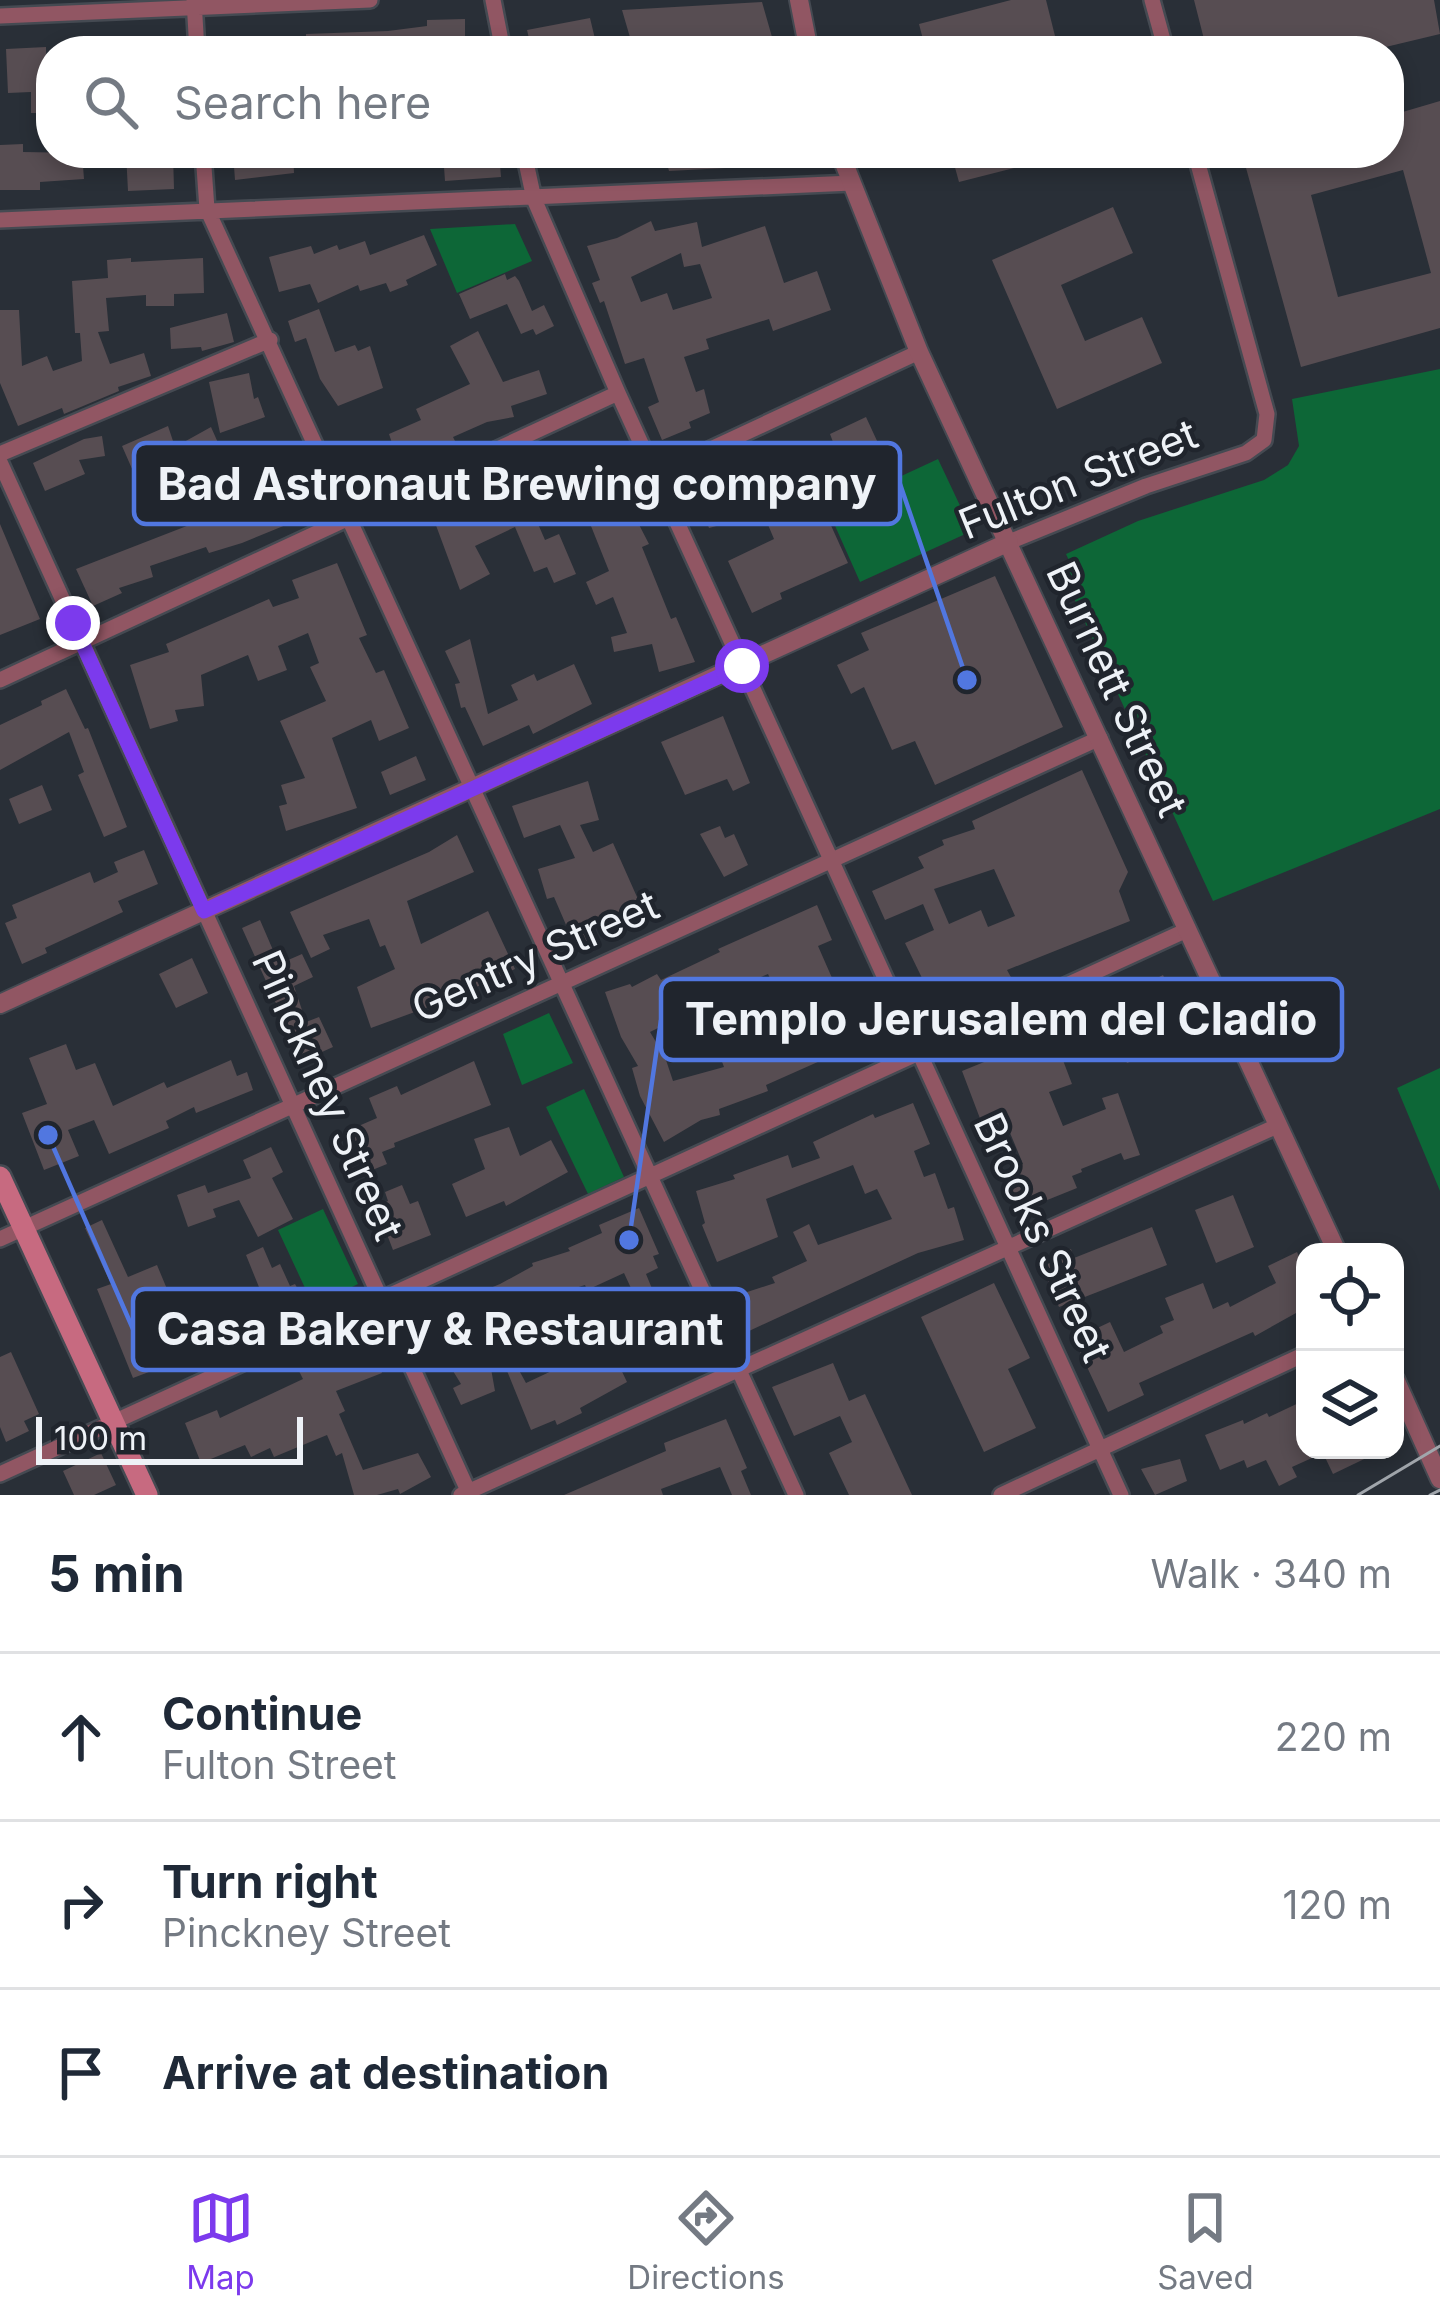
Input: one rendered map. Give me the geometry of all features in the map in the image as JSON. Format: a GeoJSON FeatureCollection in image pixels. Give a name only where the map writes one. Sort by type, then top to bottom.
{"type":"FeatureCollection","features":[{"type":"Feature","properties":{"kind":"main road"},"geometry":{"type":"LineString","coordinates":[[0,1177],[147,1495]]}},
{"type":"Feature","properties":{"kind":"street"},"geometry":{"type":"LineString","coordinates":[[0,16],[194,4],[370,0]]}},
{"type":"Feature","properties":{"kind":"street"},"geometry":{"type":"LineString","coordinates":[[493,0],[500,36]]}},
{"type":"Feature","properties":{"kind":"street"},"geometry":{"type":"LineString","coordinates":[[800,0],[806,36]]}},
{"type":"Feature","properties":{"kind":"street"},"geometry":{"type":"LineString","coordinates":[[1152,0],[1162,36]]}},
{"type":"Feature","properties":{"kind":"street"},"geometry":{"type":"LineString","coordinates":[[194,4],[196,36]]}},
{"type":"Feature","properties":{"kind":"street"},"geometry":{"type":"LineString","coordinates":[[204,168],[207,209],[796,1495]]}},
{"type":"Feature","properties":{"kind":"street","name":"Brooks Street"},"geometry":{"type":"LineString","coordinates":[[527,168],[534,199],[618,393],[1121,1495]]}},
{"type":"Feature","properties":{"kind":"street","name":"Burnett Street"},"geometry":{"type":"LineString","coordinates":[[846,168],[919,352],[1333,1243]]}},
{"type":"Feature","properties":{"kind":"street","name":"Fulton Street"},"geometry":{"type":"LineString","coordinates":[[0,1004],[1009,542],[1146,486],[1246,453],[1264,440],[1267,414],[1199,168]]}},
{"type":"Feature","properties":{"kind":"street"},"geometry":{"type":"LineString","coordinates":[[0,220],[852,183]]}},
{"type":"Feature","properties":{"kind":"street"},"geometry":{"type":"LineString","coordinates":[[0,458],[270,340]]}},
{"type":"Feature","properties":{"kind":"street"},"geometry":{"type":"LineString","coordinates":[[656,474],[919,352]]}},
{"type":"Feature","properties":{"kind":"street"},"geometry":{"type":"LineString","coordinates":[[0,680],[618,393]]}},
{"type":"Feature","properties":{"kind":"street","name":"Pinckney Street"},"geometry":{"type":"LineString","coordinates":[[0,458],[466,1494]]}},
{"type":"Feature","properties":{"kind":"street","name":"Gentry Street"},"geometry":{"type":"LineString","coordinates":[[0,1239],[1100,738]]}},
{"type":"Feature","properties":{"kind":"street"},"geometry":{"type":"LineString","coordinates":[[0,1474],[1187,930]]}},
{"type":"Feature","properties":{"kind":"street"},"geometry":{"type":"LineString","coordinates":[[466,1494],[1277,1126]]}},
{"type":"Feature","properties":{"kind":"street"},"geometry":{"type":"LineString","coordinates":[[1001,1495],[1296,1358]]}},
{"type":"Feature","properties":{"kind":"street"},"geometry":{"type":"LineString","coordinates":[[1404,1399],[1440,1479]]}},
{"type":"Feature","properties":{"kind":"green space"},"geometry":{"type":"Polygon","coordinates":[[[515,224],[532,261],[457,293],[430,229],[515,224]]]}},
{"type":"Feature","properties":{"kind":"green space"},"geometry":{"type":"Polygon","coordinates":[[[1440,369],[1440,809],[1213,901],[1061,570],[1071,565],[1066,554],[1138,521],[1264,480],[1288,465],[1299,446],[1292,399],[1440,369]]]}},
{"type":"Feature","properties":{"kind":"green space"},"geometry":{"type":"Polygon","coordinates":[[[938,459],[972,531],[860,582],[828,510],[938,459]]]}},
{"type":"Feature","properties":{"kind":"green space"},"geometry":{"type":"Polygon","coordinates":[[[549,1013],[573,1063],[522,1085],[503,1034],[549,1013]]]}},
{"type":"Feature","properties":{"kind":"green space"},"geometry":{"type":"Polygon","coordinates":[[[1440,1068],[1440,1191],[1397,1088],[1440,1068]]]}},
{"type":"Feature","properties":{"kind":"green space"},"geometry":{"type":"Polygon","coordinates":[[[584,1089],[624,1177],[588,1194],[546,1107],[584,1089]]]}},
{"type":"Feature","properties":{"kind":"green space"},"geometry":{"type":"Polygon","coordinates":[[[323,1209],[358,1284],[350,1288],[356,1300],[319,1318],[278,1230],[323,1209]]]}},
{"type":"Feature","properties":{"kind":"building"},"geometry":{"type":"Polygon","coordinates":[[[1011,0],[1046,0],[1055,36],[922,36],[919,24],[1011,0]]]}},
{"type":"Feature","properties":{"kind":"building"},"geometry":{"type":"Polygon","coordinates":[[[1194,0],[1434,0],[1440,34],[1404,43],[1404,36],[1203,36],[1194,0]]]}},
{"type":"Feature","properties":{"kind":"building"},"geometry":{"type":"Polygon","coordinates":[[[762,2],[772,36],[630,36],[622,10],[762,2]]]}},
{"type":"Feature","properties":{"kind":"building"},"geometry":{"type":"Polygon","coordinates":[[[590,18],[594,36],[528,36],[527,30],[590,18]]]}},
{"type":"Feature","properties":{"kind":"building"},"geometry":{"type":"Polygon","coordinates":[[[465,19],[465,36],[306,36],[427,26],[427,20],[465,19]]]}},
{"type":"Feature","properties":{"kind":"building"},"geometry":{"type":"Polygon","coordinates":[[[36,48],[36,113],[31,113],[31,92],[8,93],[6,49],[36,48]]]}},
{"type":"Feature","properties":{"kind":"building"},"geometry":{"type":"Polygon","coordinates":[[[1440,101],[1440,328],[1301,367],[1246,168],[1404,168],[1404,112],[1440,101]],[[1403,170],[1311,195],[1338,297],[1431,273],[1403,170]]]}},
{"type":"Feature","properties":{"kind":"building"},"geometry":{"type":"Polygon","coordinates":[[[23,144],[23,152],[36,152],[36,168],[83,168],[84,179],[40,182],[40,190],[0,190],[0,145],[23,144]]]}},
{"type":"Feature","properties":{"kind":"building"},"geometry":{"type":"Polygon","coordinates":[[[127,168],[173,168],[174,189],[128,191],[127,168]]]}},
{"type":"Feature","properties":{"kind":"building"},"geometry":{"type":"Polygon","coordinates":[[[234,168],[294,168],[294,173],[235,180],[234,168]]]}},
{"type":"Feature","properties":{"kind":"building"},"geometry":{"type":"Polygon","coordinates":[[[444,168],[500,168],[501,177],[445,181],[444,168]]]}},
{"type":"Feature","properties":{"kind":"building"},"geometry":{"type":"Polygon","coordinates":[[[955,168],[1014,168],[959,182],[955,168]]]}},
{"type":"Feature","properties":{"kind":"building"},"geometry":{"type":"Polygon","coordinates":[[[1113,207],[1133,253],[1061,285],[1085,341],[1142,317],[1162,363],[1057,409],[992,260],[1113,207]]]}},
{"type":"Feature","properties":{"kind":"building"},"geometry":{"type":"Polygon","coordinates":[[[651,221],[655,231],[697,222],[702,247],[765,226],[784,283],[817,271],[831,310],[773,331],[769,319],[706,339],[709,349],[684,357],[696,392],[704,389],[710,413],[689,422],[691,428],[662,440],[648,407],[659,402],[644,358],[625,364],[604,301],[600,303],[592,283],[600,280],[587,246],[651,221]],[[681,253],[631,277],[641,302],[667,293],[673,310],[712,298],[700,264],[684,267],[681,253]]]}},
{"type":"Feature","properties":{"kind":"building"},"geometry":{"type":"Polygon","coordinates":[[[424,235],[437,265],[406,280],[408,285],[390,292],[386,283],[360,291],[358,285],[318,303],[310,284],[279,292],[269,257],[311,246],[314,254],[337,245],[339,250],[365,241],[370,255],[424,235]]]}},
{"type":"Feature","properties":{"kind":"building"},"geometry":{"type":"Polygon","coordinates":[[[131,258],[131,262],[203,258],[204,293],[174,294],[174,306],[146,306],[146,295],[106,298],[109,331],[98,332],[110,364],[144,353],[151,376],[64,414],[62,408],[18,426],[0,383],[0,310],[19,310],[22,366],[47,356],[53,371],[82,361],[72,281],[108,278],[107,260],[131,258]]]}},
{"type":"Feature","properties":{"kind":"building"},"geometry":{"type":"Polygon","coordinates":[[[505,274],[507,280],[515,276],[519,281],[532,311],[544,305],[554,326],[536,335],[533,329],[521,334],[507,304],[470,319],[459,294],[505,274]]]}},
{"type":"Feature","properties":{"kind":"building"},"geometry":{"type":"Polygon","coordinates":[[[319,309],[335,352],[370,346],[383,388],[338,406],[320,379],[306,338],[295,342],[288,321],[319,309]]]}},
{"type":"Feature","properties":{"kind":"building"},"geometry":{"type":"Polygon","coordinates":[[[227,313],[234,342],[202,351],[201,347],[171,349],[170,328],[227,313]]]}},
{"type":"Feature","properties":{"kind":"building"},"geometry":{"type":"Polygon","coordinates":[[[478,331],[503,382],[539,370],[547,394],[511,406],[514,417],[487,422],[453,437],[455,441],[430,451],[433,458],[416,465],[409,441],[409,466],[368,482],[359,460],[393,446],[389,434],[421,420],[416,409],[470,384],[450,346],[478,331]]]}},
{"type":"Feature","properties":{"kind":"building"},"geometry":{"type":"Polygon","coordinates":[[[249,373],[254,399],[258,397],[265,417],[220,433],[209,382],[249,373]]]}},
{"type":"Feature","properties":{"kind":"building"},"geometry":{"type":"Polygon","coordinates":[[[866,417],[878,443],[854,455],[870,489],[824,510],[848,563],[780,593],[782,599],[752,613],[728,561],[774,539],[766,520],[776,516],[751,463],[771,453],[795,503],[845,480],[832,453],[836,450],[830,434],[866,417]]]}},
{"type":"Feature","properties":{"kind":"building"},"geometry":{"type":"Polygon","coordinates":[[[168,426],[175,447],[211,427],[219,445],[196,455],[211,485],[207,487],[214,506],[290,481],[303,518],[242,543],[209,553],[206,547],[150,566],[153,577],[119,588],[122,593],[93,606],[76,569],[197,522],[199,515],[178,470],[140,487],[122,446],[168,426]]]}},
{"type":"Feature","properties":{"kind":"building"},"geometry":{"type":"Polygon","coordinates":[[[102,436],[105,456],[79,460],[85,474],[45,491],[33,463],[84,439],[102,436]]]}},
{"type":"Feature","properties":{"kind":"building"},"geometry":{"type":"Polygon","coordinates":[[[555,462],[568,493],[532,510],[545,540],[559,534],[576,574],[554,583],[547,567],[534,572],[515,527],[475,546],[490,574],[460,590],[434,520],[462,511],[459,503],[483,492],[486,498],[538,476],[535,471],[555,462]]]}},
{"type":"Feature","properties":{"kind":"building"},"geometry":{"type":"Polygon","coordinates":[[[726,472],[743,519],[709,528],[691,482],[726,472]]]}},
{"type":"Feature","properties":{"kind":"building"},"geometry":{"type":"Polygon","coordinates":[[[618,484],[649,544],[642,547],[671,619],[676,617],[695,662],[659,672],[652,644],[614,652],[611,637],[627,633],[613,597],[596,605],[586,582],[609,571],[581,501],[618,484]]]}},
{"type":"Feature","properties":{"kind":"building"},"geometry":{"type":"Polygon","coordinates":[[[0,524],[40,619],[0,635],[0,524]]]}},
{"type":"Feature","properties":{"kind":"building"},"geometry":{"type":"Polygon","coordinates":[[[337,563],[367,635],[359,638],[376,673],[384,670],[409,728],[379,741],[371,720],[332,738],[357,808],[286,831],[279,806],[287,804],[281,785],[305,778],[280,721],[326,701],[310,667],[319,663],[308,633],[278,646],[287,670],[258,681],[248,655],[201,675],[204,706],[175,710],[178,721],[150,729],[130,665],[169,652],[166,644],[269,599],[273,607],[299,598],[292,580],[337,563]]]}},
{"type":"Feature","properties":{"kind":"building"},"geometry":{"type":"Polygon","coordinates":[[[995,576],[1063,727],[935,785],[915,741],[892,750],[864,687],[851,694],[837,665],[869,650],[861,633],[995,576]]]}},
{"type":"Feature","properties":{"kind":"building"},"geometry":{"type":"Polygon","coordinates":[[[470,639],[488,714],[518,700],[511,685],[534,674],[537,681],[574,664],[592,704],[533,734],[529,725],[483,746],[465,707],[461,708],[455,684],[460,683],[445,651],[470,639]]]}},
{"type":"Feature","properties":{"kind":"building"},"geometry":{"type":"Polygon","coordinates":[[[66,689],[88,728],[127,827],[104,837],[78,775],[84,772],[69,732],[0,770],[0,725],[66,689]]]}},
{"type":"Feature","properties":{"kind":"building"},"geometry":{"type":"Polygon","coordinates":[[[723,716],[750,783],[733,791],[727,779],[685,795],[661,742],[723,716]]]}},
{"type":"Feature","properties":{"kind":"building"},"geometry":{"type":"Polygon","coordinates":[[[416,756],[426,780],[390,795],[381,772],[416,756]]]}},
{"type":"Feature","properties":{"kind":"building"},"geometry":{"type":"Polygon","coordinates":[[[1082,770],[1128,872],[1119,891],[1130,921],[1007,970],[1012,979],[938,1011],[905,943],[934,930],[923,904],[885,920],[872,891],[924,868],[918,857],[944,845],[942,840],[975,829],[972,821],[1082,770]],[[994,869],[934,889],[949,924],[981,910],[988,927],[1015,916],[994,869]]]}},
{"type":"Feature","properties":{"kind":"building"},"geometry":{"type":"Polygon","coordinates":[[[588,781],[599,820],[580,825],[593,852],[613,843],[641,906],[593,930],[597,939],[576,948],[554,897],[547,899],[538,869],[575,858],[560,825],[524,838],[512,806],[588,781]]]}},
{"type":"Feature","properties":{"kind":"building"},"geometry":{"type":"Polygon","coordinates":[[[42,785],[52,810],[19,824],[9,799],[42,785]]]}},
{"type":"Feature","properties":{"kind":"building"},"geometry":{"type":"Polygon","coordinates":[[[720,826],[725,838],[734,834],[748,865],[724,877],[700,834],[720,826]]]}},
{"type":"Feature","properties":{"kind":"building"},"geometry":{"type":"Polygon","coordinates":[[[457,835],[474,872],[407,901],[421,944],[488,911],[515,969],[371,1028],[357,987],[395,969],[369,919],[323,935],[330,949],[311,958],[290,912],[429,852],[457,835]]]}},
{"type":"Feature","properties":{"kind":"building"},"geometry":{"type":"Polygon","coordinates":[[[144,850],[158,884],[118,901],[123,912],[45,948],[47,953],[22,964],[5,923],[17,918],[12,905],[90,872],[94,883],[118,872],[114,862],[144,850]]]}},
{"type":"Feature","properties":{"kind":"building"},"geometry":{"type":"Polygon","coordinates":[[[817,905],[832,940],[818,946],[836,987],[844,984],[856,1016],[863,1013],[874,1037],[766,1085],[768,1091],[719,1109],[720,1115],[701,1120],[664,1142],[640,1096],[632,1068],[638,1066],[621,1037],[605,992],[632,987],[657,974],[661,980],[720,952],[718,949],[817,905]],[[768,974],[721,994],[727,1007],[699,1021],[694,1010],[650,1032],[673,1081],[724,1067],[721,1059],[757,1045],[752,1035],[794,1017],[782,986],[775,989],[768,974]]]}},
{"type":"Feature","properties":{"kind":"building"},"geometry":{"type":"Polygon","coordinates":[[[260,920],[279,964],[302,954],[313,977],[294,986],[306,1022],[319,1017],[333,1047],[302,1061],[242,928],[260,920]]]}},
{"type":"Feature","properties":{"kind":"building"},"geometry":{"type":"Polygon","coordinates":[[[192,958],[208,993],[176,1008],[159,974],[192,958]]]}},
{"type":"Feature","properties":{"kind":"building"},"geometry":{"type":"Polygon","coordinates":[[[1163,975],[1193,1041],[1127,1063],[1102,1006],[1163,975]]]}},
{"type":"Feature","properties":{"kind":"building"},"geometry":{"type":"Polygon","coordinates":[[[1053,1034],[1072,1084],[1049,1092],[1063,1126],[1106,1109],[1102,1098],[1118,1093],[1140,1155],[1124,1160],[1121,1153],[1081,1169],[1072,1176],[1077,1188],[1020,1211],[1004,1172],[1023,1164],[1005,1121],[984,1129],[962,1071],[1053,1034]]]}},
{"type":"Feature","properties":{"kind":"building"},"geometry":{"type":"Polygon","coordinates":[[[66,1044],[76,1070],[95,1063],[113,1106],[164,1082],[167,1088],[231,1060],[237,1076],[247,1072],[253,1090],[196,1113],[194,1107],[166,1121],[169,1128],[109,1154],[94,1120],[68,1130],[79,1156],[44,1170],[22,1113],[47,1104],[29,1058],[66,1044]]]}},
{"type":"Feature","properties":{"kind":"building"},"geometry":{"type":"Polygon","coordinates":[[[474,1061],[491,1105],[394,1143],[395,1147],[382,1152],[387,1164],[365,1173],[347,1131],[377,1118],[369,1098],[397,1086],[401,1095],[474,1061]]]}},
{"type":"Feature","properties":{"kind":"building"},"geometry":{"type":"Polygon","coordinates":[[[913,1103],[930,1144],[914,1151],[924,1177],[935,1173],[948,1209],[954,1207],[964,1240],[918,1253],[749,1331],[738,1295],[775,1283],[772,1277],[807,1261],[793,1232],[809,1224],[818,1245],[892,1219],[877,1189],[865,1194],[853,1165],[766,1199],[778,1237],[717,1262],[702,1225],[696,1191],[788,1155],[792,1168],[820,1158],[813,1142],[873,1114],[875,1118],[913,1103]]]}},
{"type":"Feature","properties":{"kind":"building"},"geometry":{"type":"Polygon","coordinates":[[[509,1127],[520,1156],[551,1140],[568,1172],[506,1206],[504,1201],[466,1217],[452,1184],[485,1169],[474,1139],[509,1127]]]}},
{"type":"Feature","properties":{"kind":"building"},"geometry":{"type":"Polygon","coordinates":[[[271,1147],[283,1172],[272,1178],[293,1219],[258,1237],[239,1200],[213,1209],[216,1217],[188,1227],[177,1195],[205,1185],[208,1193],[251,1178],[243,1160],[271,1147]]]}},
{"type":"Feature","properties":{"kind":"building"},"geometry":{"type":"Polygon","coordinates":[[[402,1185],[410,1204],[418,1201],[431,1235],[393,1250],[376,1206],[388,1201],[385,1192],[402,1185]]]}},
{"type":"Feature","properties":{"kind":"building"},"geometry":{"type":"Polygon","coordinates":[[[1233,1195],[1254,1247],[1216,1263],[1195,1210],[1233,1195]]]}},
{"type":"Feature","properties":{"kind":"building"},"geometry":{"type":"Polygon","coordinates":[[[639,1208],[659,1254],[653,1256],[658,1268],[646,1274],[653,1291],[636,1299],[624,1273],[587,1290],[585,1285],[540,1299],[552,1324],[499,1351],[492,1333],[485,1335],[495,1391],[461,1405],[453,1388],[461,1384],[442,1353],[434,1356],[422,1319],[461,1307],[459,1301],[500,1284],[532,1263],[570,1251],[568,1248],[602,1233],[599,1225],[639,1208]]]}},
{"type":"Feature","properties":{"kind":"building"},"geometry":{"type":"Polygon","coordinates":[[[102,1220],[128,1277],[157,1265],[177,1313],[161,1320],[178,1361],[133,1378],[97,1289],[111,1284],[85,1228],[102,1220]]]}},
{"type":"Feature","properties":{"kind":"building"},"geometry":{"type":"Polygon","coordinates":[[[1152,1227],[1167,1265],[1059,1307],[1040,1262],[1071,1249],[1074,1258],[1152,1227]]]}},
{"type":"Feature","properties":{"kind":"building"},"geometry":{"type":"Polygon","coordinates":[[[263,1247],[272,1268],[280,1264],[290,1286],[295,1284],[302,1297],[269,1312],[246,1255],[263,1247]]]}},
{"type":"Feature","properties":{"kind":"building"},"geometry":{"type":"Polygon","coordinates":[[[1296,1252],[1296,1313],[1255,1336],[1253,1332],[1139,1383],[1144,1395],[1108,1412],[1074,1339],[1110,1322],[1124,1352],[1163,1333],[1160,1326],[1174,1320],[1165,1298],[1203,1283],[1213,1309],[1228,1302],[1230,1307],[1276,1283],[1268,1266],[1296,1252]]]}},
{"type":"Feature","properties":{"kind":"building"},"geometry":{"type":"Polygon","coordinates":[[[994,1283],[1030,1358],[1008,1369],[1036,1428],[984,1452],[921,1317],[994,1283]]]}},
{"type":"Feature","properties":{"kind":"building"},"geometry":{"type":"Polygon","coordinates":[[[588,1325],[599,1363],[614,1355],[627,1382],[580,1408],[582,1413],[531,1430],[501,1356],[509,1352],[526,1383],[573,1361],[566,1332],[588,1325]]]}},
{"type":"Feature","properties":{"kind":"building"},"geometry":{"type":"Polygon","coordinates":[[[370,1341],[382,1373],[336,1391],[345,1411],[339,1414],[363,1470],[418,1453],[431,1477],[400,1494],[398,1489],[354,1495],[342,1453],[336,1456],[327,1435],[274,1457],[270,1448],[251,1457],[245,1445],[201,1463],[185,1423],[217,1410],[220,1418],[303,1379],[299,1371],[370,1341]]]}},
{"type":"Feature","properties":{"kind":"building"},"geometry":{"type":"Polygon","coordinates":[[[11,1352],[39,1414],[24,1421],[29,1431],[6,1442],[0,1427],[0,1357],[11,1352]]]}},
{"type":"Feature","properties":{"kind":"building"},"geometry":{"type":"Polygon","coordinates":[[[833,1363],[849,1401],[865,1394],[912,1495],[849,1495],[829,1453],[852,1442],[840,1416],[794,1436],[772,1387],[833,1363]]]}},
{"type":"Feature","properties":{"kind":"building"},"geometry":{"type":"Polygon","coordinates":[[[1296,1404],[1296,1459],[1310,1459],[1292,1467],[1297,1477],[1279,1486],[1266,1460],[1247,1468],[1244,1460],[1220,1470],[1205,1435],[1267,1413],[1269,1417],[1296,1404]]]}},
{"type":"Feature","properties":{"kind":"building"},"geometry":{"type":"Polygon","coordinates":[[[726,1419],[747,1468],[741,1471],[751,1495],[732,1495],[720,1467],[661,1489],[663,1495],[564,1495],[666,1451],[664,1443],[726,1419]]]}},
{"type":"Feature","properties":{"kind":"building"},"geometry":{"type":"Polygon","coordinates":[[[101,1453],[116,1485],[94,1495],[74,1495],[63,1471],[101,1453]]]}},
{"type":"Feature","properties":{"kind":"building"},"geometry":{"type":"Polygon","coordinates":[[[1180,1459],[1187,1481],[1155,1495],[1141,1469],[1180,1459]]]}},
{"type":"Feature","properties":{"kind":"building"},"geometry":{"type":"Polygon","coordinates":[[[1326,1459],[1364,1459],[1333,1474],[1326,1459]]]}},
{"type":"Feature","properties":{"kind":"tram line"},"geometry":{"type":"LineString","coordinates":[[1358,1495],[1440,1446]]}},
{"type":"Feature","properties":{"kind":"tram line"},"geometry":{"type":"LineString","coordinates":[[1430,1495],[1440,1490]]}},
{"type":"Feature","properties":{"kind":"place","name":"Bad Astronaut Brewing company"},"geometry":{"type":"Point","coordinates":[967,680]}},
{"type":"Feature","properties":{"kind":"place","name":"Casa Bakery & Restaurant"},"geometry":{"type":"Point","coordinates":[48,1135]}},
{"type":"Feature","properties":{"kind":"place","name":"Templo Jerusalem del Cladio"},"geometry":{"type":"Point","coordinates":[629,1240]}},
{"type":"Feature","properties":{"kind":"route"},"geometry":{"type":"LineString","coordinates":[[73,623],[204,911],[742,666]]}}]}
